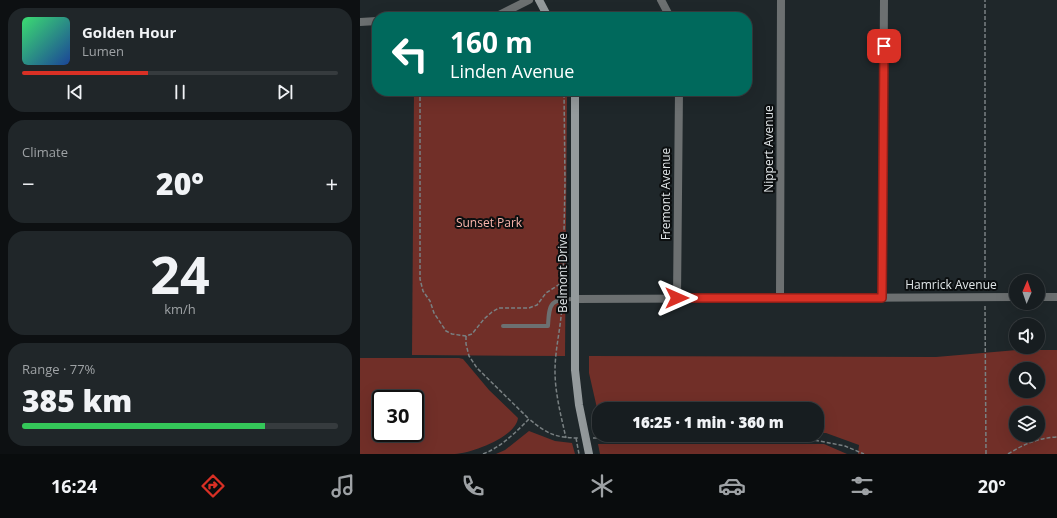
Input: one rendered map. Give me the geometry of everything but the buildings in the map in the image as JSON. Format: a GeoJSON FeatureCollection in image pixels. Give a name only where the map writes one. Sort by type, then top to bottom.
{"type":"FeatureCollection","features":[{"type":"Feature","properties":{"kind":"street"},"geometry":{"type":"LineString","coordinates":[[505,12],[529,0]]}},
{"type":"Feature","properties":{"kind":"street"},"geometry":{"type":"LineString","coordinates":[[539,0],[545,12]]}},
{"type":"Feature","properties":{"kind":"street"},"geometry":{"type":"LineString","coordinates":[[661,0],[667,12]]}},
{"type":"Feature","properties":{"kind":"street","name":"Nippert Avenue"},"geometry":{"type":"LineString","coordinates":[[780,298],[781,0]]}},
{"type":"Feature","properties":{"kind":"street"},"geometry":{"type":"LineString","coordinates":[[882,298],[884,0]]}},
{"type":"Feature","properties":{"kind":"street"},"geometry":{"type":"LineString","coordinates":[[360,22],[372,22]]}},
{"type":"Feature","properties":{"kind":"street","name":"Belmont Drive"},"geometry":{"type":"LineString","coordinates":[[575,96],[575,370],[576,388],[590,454]]}},
{"type":"Feature","properties":{"kind":"street","name":"Fremont Avenue"},"geometry":{"type":"LineString","coordinates":[[677,298],[679,96]]}},
{"type":"Feature","properties":{"kind":"street","name":"Hamrick Avenue"},"geometry":{"type":"LineString","coordinates":[[575,299],[1009,297]]}},
{"type":"Feature","properties":{"kind":"street"},"geometry":{"type":"LineString","coordinates":[[1045,297],[1057,297]]}},
{"type":"Feature","properties":{"kind":"lane"},"geometry":{"type":"LineString","coordinates":[[503,326],[548,326],[549,311],[553,303],[560,299],[575,299]]}},
{"type":"Feature","properties":{"kind":"path"},"geometry":{"type":"LineString","coordinates":[[985,0],[986,454]]}},
{"type":"Feature","properties":{"kind":"path"},"geometry":{"type":"LineString","coordinates":[[420,96],[420,279],[423,291],[430,301],[434,313],[446,331],[452,334],[466,336],[472,334],[484,319],[495,310],[499,308],[529,308],[537,305],[546,293],[563,282]]}},
{"type":"Feature","properties":{"kind":"path"},"geometry":{"type":"LineString","coordinates":[[564,96],[565,182],[563,282],[561,318],[555,356],[555,372],[556,391],[566,438]]}},
{"type":"Feature","properties":{"kind":"path"},"geometry":{"type":"LineString","coordinates":[[466,336],[469,356],[477,368],[529,419],[545,432],[559,437],[814,440],[845,446],[864,454]]}},
{"type":"Feature","properties":{"kind":"path"},"geometry":{"type":"LineString","coordinates":[[483,454],[505,442],[529,419]]}},
{"type":"Feature","properties":{"kind":"path"},"geometry":{"type":"LineString","coordinates":[[1008,454],[1034,440],[1057,436]]}},
{"type":"Feature","properties":{"kind":"path"},"geometry":{"type":"LineString","coordinates":[[576,438],[579,454]]}},
{"type":"Feature","properties":{"kind":"green space","name":"Sunset Park"},"geometry":{"type":"Polygon","coordinates":[[[414,96],[567,96],[565,356],[412,355],[414,96]]]}},
{"type":"Feature","properties":{"kind":"green space"},"geometry":{"type":"Polygon","coordinates":[[[1045,350],[1057,350],[1057,454],[858,454],[859,445],[824,433],[824,402],[596,402],[589,373],[589,356],[936,357],[1009,351],[1009,354],[1045,354],[1045,350]]]}},
{"type":"Feature","properties":{"kind":"green space"},"geometry":{"type":"Polygon","coordinates":[[[360,358],[463,359],[489,390],[518,418],[510,432],[492,443],[472,451],[455,454],[360,454],[360,358]]]}},
{"type":"Feature","properties":{"kind":"green space"},"geometry":{"type":"Polygon","coordinates":[[[529,431],[555,441],[572,443],[575,454],[496,454],[505,450],[529,431]]]}},
{"type":"Feature","properties":{"kind":"green space"},"geometry":{"type":"Polygon","coordinates":[[[598,444],[824,444],[847,454],[600,454],[598,444]]]}},
{"type":"Feature","properties":{"kind":"route"},"geometry":{"type":"LineString","coordinates":[[677,298],[882,298],[884,46]]}}]}
